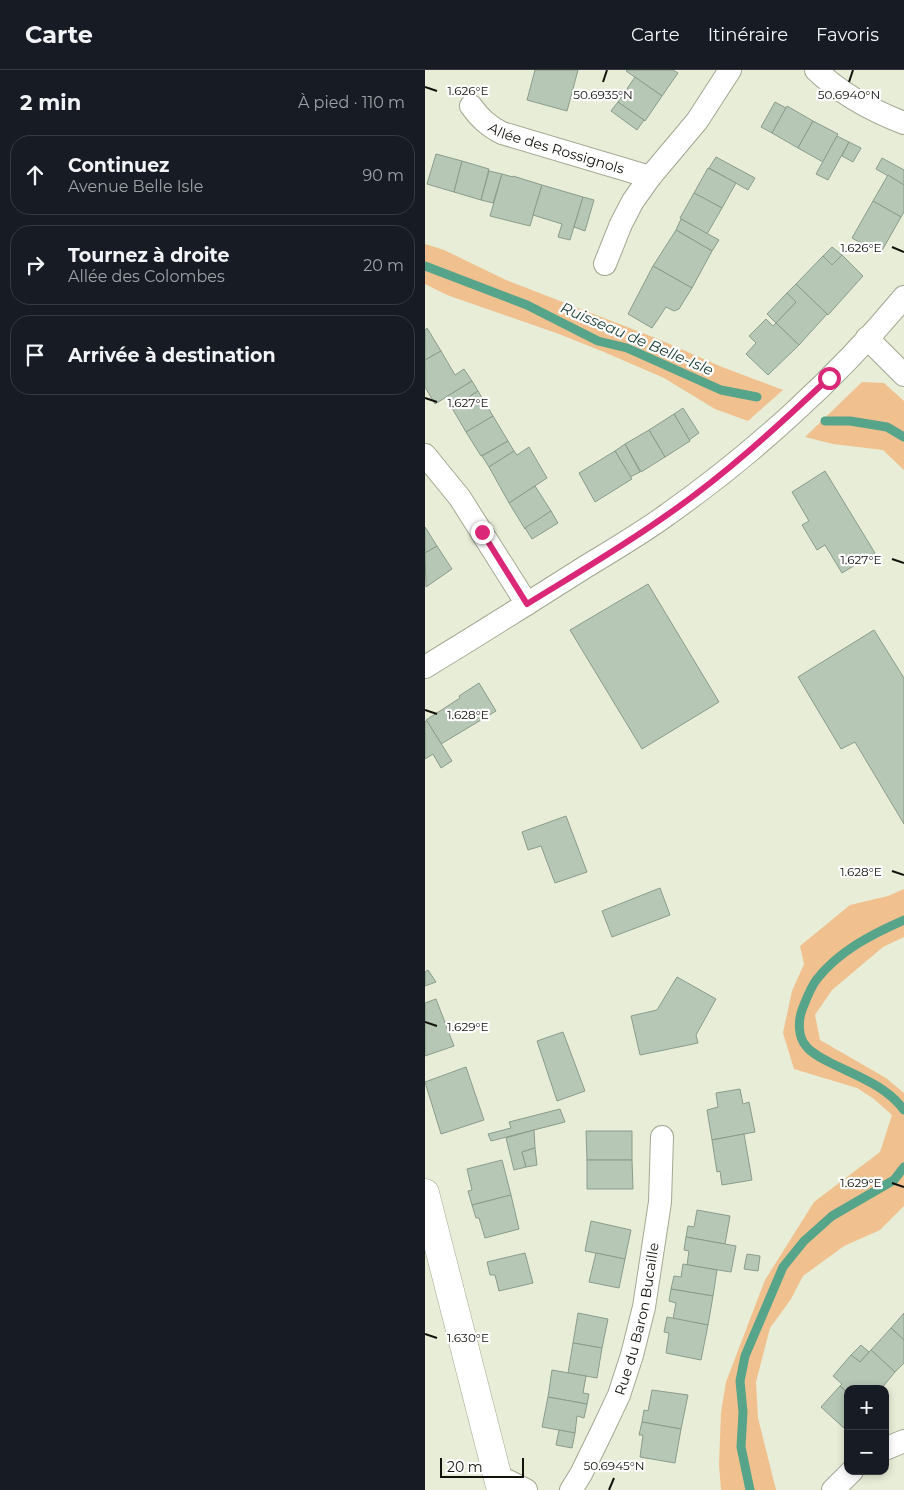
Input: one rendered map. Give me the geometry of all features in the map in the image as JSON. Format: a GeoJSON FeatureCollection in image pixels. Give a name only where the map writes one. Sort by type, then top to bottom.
{"type":"FeatureCollection","features":[{"type":"Feature","properties":{"kind":"street"},"geometry":{"type":"LineString","coordinates":[[605,264],[621,224],[633,201],[697,121],[730,70]]}},
{"type":"Feature","properties":{"kind":"street"},"geometry":{"type":"LineString","coordinates":[[816,70],[838,88],[872,108],[904,123]]}},
{"type":"Feature","properties":{"kind":"street","name":"Allée des Rossignols"},"geometry":{"type":"LineString","coordinates":[[471,106],[486,124],[502,133],[650,178]]}},
{"type":"Feature","properties":{"kind":"street"},"geometry":{"type":"LineString","coordinates":[[425,667],[669,514],[787,418],[867,338],[904,297]]}},
{"type":"Feature","properties":{"kind":"street"},"geometry":{"type":"LineString","coordinates":[[867,338],[904,375]]}},
{"type":"Feature","properties":{"kind":"street"},"geometry":{"type":"LineString","coordinates":[[425,455],[459,498],[527,604]]}},
{"type":"Feature","properties":{"kind":"street","name":"Rue du Baron Bucaille"},"geometry":{"type":"LineString","coordinates":[[571,1490],[581,1474],[619,1395],[632,1355],[644,1307],[658,1211],[662,1137]]}},
{"type":"Feature","properties":{"kind":"street"},"geometry":{"type":"LineString","coordinates":[[425,1193],[500,1483],[526,1490]]}},
{"type":"Feature","properties":{"kind":"street"},"geometry":{"type":"LineString","coordinates":[[889,1448],[904,1441]]}},
{"type":"Feature","properties":{"kind":"street"},"geometry":{"type":"LineString","coordinates":[[833,1490],[848,1475]]}},
{"type":"Feature","properties":{"kind":"shaded area"},"geometry":{"type":"Polygon","coordinates":[[[425,244],[444,250],[506,280],[783,390],[748,421],[715,409],[664,378],[604,352],[559,334],[447,295],[425,284],[425,244]]]}},
{"type":"Feature","properties":{"kind":"shaded area"},"geometry":{"type":"Polygon","coordinates":[[[862,382],[884,383],[904,401],[904,470],[883,450],[833,444],[805,437],[862,382]]]}},
{"type":"Feature","properties":{"kind":"shaded area"},"geometry":{"type":"Polygon","coordinates":[[[904,889],[904,937],[883,947],[832,990],[815,1015],[820,1040],[886,1078],[904,1093],[904,1206],[880,1230],[844,1246],[803,1276],[791,1299],[770,1328],[756,1382],[758,1418],[776,1490],[721,1490],[719,1465],[721,1412],[726,1382],[765,1280],[814,1202],[880,1152],[892,1115],[874,1099],[857,1088],[794,1069],[783,1033],[792,991],[804,964],[800,946],[850,905],[888,896],[904,889]]]}},
{"type":"Feature","properties":{"kind":"building"},"geometry":{"type":"Polygon","coordinates":[[[535,70],[578,70],[567,111],[527,100],[535,70]]]}},
{"type":"Feature","properties":{"kind":"building"},"geometry":{"type":"Polygon","coordinates":[[[627,70],[673,70],[678,73],[662,96],[627,70]]]}},
{"type":"Feature","properties":{"kind":"building"},"geometry":{"type":"Polygon","coordinates":[[[635,77],[662,96],[645,121],[618,102],[635,77]]]}},
{"type":"Feature","properties":{"kind":"building"},"geometry":{"type":"Polygon","coordinates":[[[618,102],[644,120],[637,130],[611,111],[618,102]]]}},
{"type":"Feature","properties":{"kind":"building"},"geometry":{"type":"Polygon","coordinates":[[[775,102],[786,108],[772,133],[761,127],[775,102]]]}},
{"type":"Feature","properties":{"kind":"building"},"geometry":{"type":"Polygon","coordinates":[[[787,106],[813,121],[798,148],[772,133],[787,106]]]}},
{"type":"Feature","properties":{"kind":"building"},"geometry":{"type":"Polygon","coordinates":[[[813,121],[838,134],[823,162],[798,148],[813,121]]]}},
{"type":"Feature","properties":{"kind":"building"},"geometry":{"type":"Polygon","coordinates":[[[837,136],[849,142],[828,180],[816,174],[837,136]]]}},
{"type":"Feature","properties":{"kind":"building"},"geometry":{"type":"Polygon","coordinates":[[[849,142],[861,148],[853,162],[842,156],[849,142]]]}},
{"type":"Feature","properties":{"kind":"building"},"geometry":{"type":"Polygon","coordinates":[[[436,154],[462,161],[454,192],[427,184],[436,154]]]}},
{"type":"Feature","properties":{"kind":"building"},"geometry":{"type":"Polygon","coordinates":[[[716,157],[755,178],[748,190],[709,168],[716,157]]]}},
{"type":"Feature","properties":{"kind":"building"},"geometry":{"type":"Polygon","coordinates":[[[882,158],[904,170],[904,185],[876,169],[882,158]]]}},
{"type":"Feature","properties":{"kind":"building"},"geometry":{"type":"Polygon","coordinates":[[[462,161],[489,169],[481,200],[454,192],[462,161]]]}},
{"type":"Feature","properties":{"kind":"building"},"geometry":{"type":"Polygon","coordinates":[[[708,168],[736,183],[722,208],[694,193],[708,168]]]}},
{"type":"Feature","properties":{"kind":"building"},"geometry":{"type":"Polygon","coordinates":[[[489,171],[502,174],[493,203],[481,200],[489,171]]]}},
{"type":"Feature","properties":{"kind":"building"},"geometry":{"type":"Polygon","coordinates":[[[502,174],[542,185],[530,226],[490,216],[502,174]]]}},
{"type":"Feature","properties":{"kind":"building"},"geometry":{"type":"Polygon","coordinates":[[[888,175],[904,185],[904,212],[901,217],[873,201],[888,175]]]}},
{"type":"Feature","properties":{"kind":"building"},"geometry":{"type":"Polygon","coordinates":[[[542,185],[583,197],[570,240],[558,237],[562,224],[533,215],[542,185]]]}},
{"type":"Feature","properties":{"kind":"building"},"geometry":{"type":"Polygon","coordinates":[[[694,193],[722,208],[707,234],[680,218],[694,193]]]}},
{"type":"Feature","properties":{"kind":"building"},"geometry":{"type":"Polygon","coordinates":[[[583,197],[594,200],[585,231],[574,227],[583,197]]]}},
{"type":"Feature","properties":{"kind":"building"},"geometry":{"type":"Polygon","coordinates":[[[873,201],[901,217],[880,254],[852,238],[873,201]]]}},
{"type":"Feature","properties":{"kind":"building"},"geometry":{"type":"Polygon","coordinates":[[[681,219],[719,240],[712,251],[676,230],[681,219]]]}},
{"type":"Feature","properties":{"kind":"building"},"geometry":{"type":"Polygon","coordinates":[[[676,230],[712,251],[692,288],[653,266],[676,230]]]}},
{"type":"Feature","properties":{"kind":"building"},"geometry":{"type":"Polygon","coordinates":[[[832,247],[842,255],[832,265],[823,256],[832,247]]]}},
{"type":"Feature","properties":{"kind":"building"},"geometry":{"type":"Polygon","coordinates":[[[842,255],[863,276],[828,315],[796,284],[823,256],[832,265],[842,255]]]}},
{"type":"Feature","properties":{"kind":"building"},"geometry":{"type":"Polygon","coordinates":[[[653,266],[692,288],[679,309],[674,311],[666,307],[652,328],[628,314],[653,266]]]}},
{"type":"Feature","properties":{"kind":"building"},"geometry":{"type":"Polygon","coordinates":[[[796,284],[827,314],[799,345],[776,323],[796,302],[787,293],[796,284]]]}},
{"type":"Feature","properties":{"kind":"building"},"geometry":{"type":"Polygon","coordinates":[[[787,293],[796,302],[776,323],[767,314],[787,293]]]}},
{"type":"Feature","properties":{"kind":"building"},"geometry":{"type":"Polygon","coordinates":[[[766,319],[773,326],[776,323],[799,345],[768,375],[746,354],[756,343],[749,336],[766,319]]]}},
{"type":"Feature","properties":{"kind":"building"},"geometry":{"type":"Polygon","coordinates":[[[427,328],[441,351],[425,360],[425,330],[427,328]]]}},
{"type":"Feature","properties":{"kind":"building"},"geometry":{"type":"Polygon","coordinates":[[[441,351],[455,375],[464,369],[472,381],[435,404],[425,387],[425,360],[441,351]]]}},
{"type":"Feature","properties":{"kind":"building"},"geometry":{"type":"Polygon","coordinates":[[[472,381],[478,391],[453,407],[446,397],[472,381]]]}},
{"type":"Feature","properties":{"kind":"building"},"geometry":{"type":"Polygon","coordinates":[[[478,391],[493,416],[466,432],[452,408],[478,391]]]}},
{"type":"Feature","properties":{"kind":"building"},"geometry":{"type":"Polygon","coordinates":[[[683,408],[699,433],[689,440],[674,414],[683,408]]]}},
{"type":"Feature","properties":{"kind":"building"},"geometry":{"type":"Polygon","coordinates":[[[674,414],[690,441],[665,457],[649,430],[674,414]]]}},
{"type":"Feature","properties":{"kind":"building"},"geometry":{"type":"Polygon","coordinates":[[[493,416],[508,441],[481,456],[466,432],[493,416]]]}},
{"type":"Feature","properties":{"kind":"building"},"geometry":{"type":"Polygon","coordinates":[[[649,430],[665,457],[641,472],[625,444],[649,430]]]}},
{"type":"Feature","properties":{"kind":"building"},"geometry":{"type":"Polygon","coordinates":[[[508,441],[514,451],[489,467],[482,456],[508,441]]]}},
{"type":"Feature","properties":{"kind":"building"},"geometry":{"type":"Polygon","coordinates":[[[625,444],[640,472],[630,477],[615,451],[625,444]]]}},
{"type":"Feature","properties":{"kind":"building"},"geometry":{"type":"Polygon","coordinates":[[[529,447],[547,478],[509,503],[489,467],[514,451],[517,455],[529,447]]]}},
{"type":"Feature","properties":{"kind":"building"},"geometry":{"type":"Polygon","coordinates":[[[615,451],[632,479],[595,502],[579,473],[615,451]]]}},
{"type":"Feature","properties":{"kind":"building"},"geometry":{"type":"Polygon","coordinates":[[[825,471],[875,553],[842,573],[825,545],[817,550],[802,525],[809,521],[792,492],[825,471]]]}},
{"type":"Feature","properties":{"kind":"building"},"geometry":{"type":"Polygon","coordinates":[[[535,486],[551,511],[525,529],[509,503],[535,486]]]}},
{"type":"Feature","properties":{"kind":"building"},"geometry":{"type":"Polygon","coordinates":[[[551,511],[558,523],[532,539],[525,528],[551,511]]]}},
{"type":"Feature","properties":{"kind":"building"},"geometry":{"type":"Polygon","coordinates":[[[425,527],[437,546],[425,553],[425,527]]]}},
{"type":"Feature","properties":{"kind":"building"},"geometry":{"type":"Polygon","coordinates":[[[437,546],[452,569],[426,587],[425,553],[437,546]]]}},
{"type":"Feature","properties":{"kind":"building"},"geometry":{"type":"Polygon","coordinates":[[[648,584],[719,702],[642,749],[570,630],[648,584]]]}},
{"type":"Feature","properties":{"kind":"building"},"geometry":{"type":"Polygon","coordinates":[[[874,630],[904,678],[904,824],[855,742],[841,749],[798,677],[874,630]]]}},
{"type":"Feature","properties":{"kind":"building"},"geometry":{"type":"Polygon","coordinates":[[[479,683],[496,711],[441,744],[426,720],[479,683]]]}},
{"type":"Feature","properties":{"kind":"building"},"geometry":{"type":"Polygon","coordinates":[[[427,721],[452,761],[441,768],[433,754],[425,759],[425,722],[427,721]]]}},
{"type":"Feature","properties":{"kind":"building"},"geometry":{"type":"Polygon","coordinates":[[[566,816],[587,872],[555,883],[541,846],[528,850],[522,832],[566,816]]]}},
{"type":"Feature","properties":{"kind":"building"},"geometry":{"type":"Polygon","coordinates":[[[660,888],[670,915],[612,937],[602,911],[660,888]]]}},
{"type":"Feature","properties":{"kind":"building"},"geometry":{"type":"Polygon","coordinates":[[[428,970],[436,982],[425,986],[425,972],[428,970]]]}},
{"type":"Feature","properties":{"kind":"building"},"geometry":{"type":"Polygon","coordinates":[[[677,977],[716,999],[696,1035],[698,1043],[640,1055],[631,1016],[657,1010],[677,977]]]}},
{"type":"Feature","properties":{"kind":"building"},"geometry":{"type":"Polygon","coordinates":[[[436,999],[454,1046],[425,1056],[425,1003],[436,999]]]}},
{"type":"Feature","properties":{"kind":"building"},"geometry":{"type":"Polygon","coordinates":[[[563,1032],[585,1091],[557,1101],[537,1041],[563,1032]]]}},
{"type":"Feature","properties":{"kind":"building"},"geometry":{"type":"Polygon","coordinates":[[[466,1067],[484,1120],[441,1134],[425,1082],[466,1067]]]}},
{"type":"Feature","properties":{"kind":"building"},"geometry":{"type":"Polygon","coordinates":[[[740,1089],[743,1104],[749,1102],[755,1132],[712,1140],[707,1110],[718,1107],[716,1093],[740,1089]]]}},
{"type":"Feature","properties":{"kind":"building"},"geometry":{"type":"Polygon","coordinates":[[[560,1109],[565,1122],[491,1141],[488,1134],[511,1128],[509,1122],[560,1109]]]}},
{"type":"Feature","properties":{"kind":"building"},"geometry":{"type":"Polygon","coordinates":[[[534,1130],[535,1148],[522,1152],[526,1167],[514,1170],[506,1138],[534,1130]]]}},
{"type":"Feature","properties":{"kind":"building"},"geometry":{"type":"Polygon","coordinates":[[[586,1131],[632,1131],[632,1160],[587,1160],[586,1131]]]}},
{"type":"Feature","properties":{"kind":"building"},"geometry":{"type":"Polygon","coordinates":[[[744,1134],[752,1180],[722,1185],[720,1171],[717,1172],[712,1140],[744,1134]]]}},
{"type":"Feature","properties":{"kind":"building"},"geometry":{"type":"Polygon","coordinates":[[[535,1148],[537,1165],[526,1167],[522,1152],[535,1148]]]}},
{"type":"Feature","properties":{"kind":"building"},"geometry":{"type":"Polygon","coordinates":[[[502,1160],[511,1195],[472,1205],[468,1191],[472,1190],[467,1169],[502,1160]]]}},
{"type":"Feature","properties":{"kind":"building"},"geometry":{"type":"Polygon","coordinates":[[[587,1160],[632,1160],[633,1189],[587,1189],[587,1160]]]}},
{"type":"Feature","properties":{"kind":"building"},"geometry":{"type":"Polygon","coordinates":[[[511,1195],[519,1229],[485,1238],[479,1218],[476,1218],[472,1205],[511,1195]]]}},
{"type":"Feature","properties":{"kind":"building"},"geometry":{"type":"Polygon","coordinates":[[[697,1210],[730,1216],[725,1244],[686,1237],[688,1226],[694,1227],[697,1210]]]}},
{"type":"Feature","properties":{"kind":"building"},"geometry":{"type":"Polygon","coordinates":[[[591,1221],[631,1230],[625,1259],[585,1251],[591,1221]]]}},
{"type":"Feature","properties":{"kind":"building"},"geometry":{"type":"Polygon","coordinates":[[[686,1237],[736,1246],[731,1272],[687,1265],[689,1251],[684,1250],[686,1237]]]}},
{"type":"Feature","properties":{"kind":"building"},"geometry":{"type":"Polygon","coordinates":[[[525,1253],[533,1283],[499,1291],[495,1275],[490,1275],[487,1262],[525,1253]]]}},
{"type":"Feature","properties":{"kind":"building"},"geometry":{"type":"Polygon","coordinates":[[[596,1253],[625,1259],[619,1288],[589,1282],[596,1253]]]}},
{"type":"Feature","properties":{"kind":"building"},"geometry":{"type":"Polygon","coordinates":[[[747,1254],[760,1256],[758,1271],[744,1269],[747,1254]]]}},
{"type":"Feature","properties":{"kind":"building"},"geometry":{"type":"Polygon","coordinates":[[[683,1264],[717,1270],[713,1296],[671,1289],[674,1276],[681,1277],[683,1264]]]}},
{"type":"Feature","properties":{"kind":"building"},"geometry":{"type":"Polygon","coordinates":[[[671,1289],[713,1296],[708,1325],[673,1319],[676,1303],[669,1301],[671,1289]]]}},
{"type":"Feature","properties":{"kind":"building"},"geometry":{"type":"Polygon","coordinates":[[[578,1313],[608,1319],[602,1348],[573,1343],[578,1313]]]}},
{"type":"Feature","properties":{"kind":"building"},"geometry":{"type":"Polygon","coordinates":[[[904,1313],[904,1340],[891,1328],[904,1313]]]}},
{"type":"Feature","properties":{"kind":"building"},"geometry":{"type":"Polygon","coordinates":[[[667,1317],[708,1325],[701,1360],[666,1353],[669,1333],[664,1332],[667,1317]]]}},
{"type":"Feature","properties":{"kind":"building"},"geometry":{"type":"Polygon","coordinates":[[[891,1328],[904,1340],[904,1363],[895,1372],[871,1350],[891,1328]]]}},
{"type":"Feature","properties":{"kind":"building"},"geometry":{"type":"Polygon","coordinates":[[[573,1343],[602,1348],[597,1378],[568,1373],[573,1343]]]}},
{"type":"Feature","properties":{"kind":"building"},"geometry":{"type":"Polygon","coordinates":[[[861,1345],[869,1352],[860,1362],[851,1355],[861,1345]]]}},
{"type":"Feature","properties":{"kind":"building"},"geometry":{"type":"Polygon","coordinates":[[[871,1350],[895,1372],[884,1385],[844,1385],[844,1390],[840,1386],[842,1384],[833,1376],[851,1355],[860,1362],[871,1350]]]}},
{"type":"Feature","properties":{"kind":"building"},"geometry":{"type":"Polygon","coordinates":[[[552,1370],[586,1376],[583,1393],[589,1394],[587,1404],[548,1397],[552,1370]]]}},
{"type":"Feature","properties":{"kind":"building"},"geometry":{"type":"Polygon","coordinates":[[[840,1386],[844,1390],[844,1428],[821,1407],[840,1386]]]}},
{"type":"Feature","properties":{"kind":"building"},"geometry":{"type":"Polygon","coordinates":[[[652,1390],[688,1395],[681,1429],[642,1422],[644,1410],[648,1411],[652,1390]]]}},
{"type":"Feature","properties":{"kind":"building"},"geometry":{"type":"Polygon","coordinates":[[[548,1397],[587,1404],[584,1418],[577,1416],[575,1433],[542,1427],[548,1397]]]}},
{"type":"Feature","properties":{"kind":"building"},"geometry":{"type":"Polygon","coordinates":[[[642,1422],[681,1429],[675,1463],[640,1457],[643,1435],[639,1435],[642,1422]]]}},
{"type":"Feature","properties":{"kind":"building"},"geometry":{"type":"Polygon","coordinates":[[[559,1430],[575,1433],[572,1448],[556,1445],[559,1430]]]}},
{"type":"Feature","properties":{"kind":"waterway","name":"Ruisseau de Belle-Isle"},"geometry":{"type":"LineString","coordinates":[[425,266],[527,305],[598,341],[627,348],[721,390],[757,397]]}},
{"type":"Feature","properties":{"kind":"waterway"},"geometry":{"type":"LineString","coordinates":[[825,421],[850,421],[887,427],[904,437]]}},
{"type":"Feature","properties":{"kind":"waterway"},"geometry":{"type":"LineString","coordinates":[[904,920],[857,944],[835,960],[817,979],[810,990],[799,1024],[801,1038],[812,1052],[881,1089],[890,1095],[904,1110]]}},
{"type":"Feature","properties":{"kind":"waterway"},"geometry":{"type":"LineString","coordinates":[[750,1490],[741,1447],[743,1412],[740,1381],[745,1356],[783,1267],[804,1241],[832,1216],[894,1180],[904,1167]]}},
{"type":"Feature","properties":{"kind":"route"},"geometry":{"type":"LineString","coordinates":[[482,532],[527,604],[669,514],[787,418],[829,378]]}}]}
